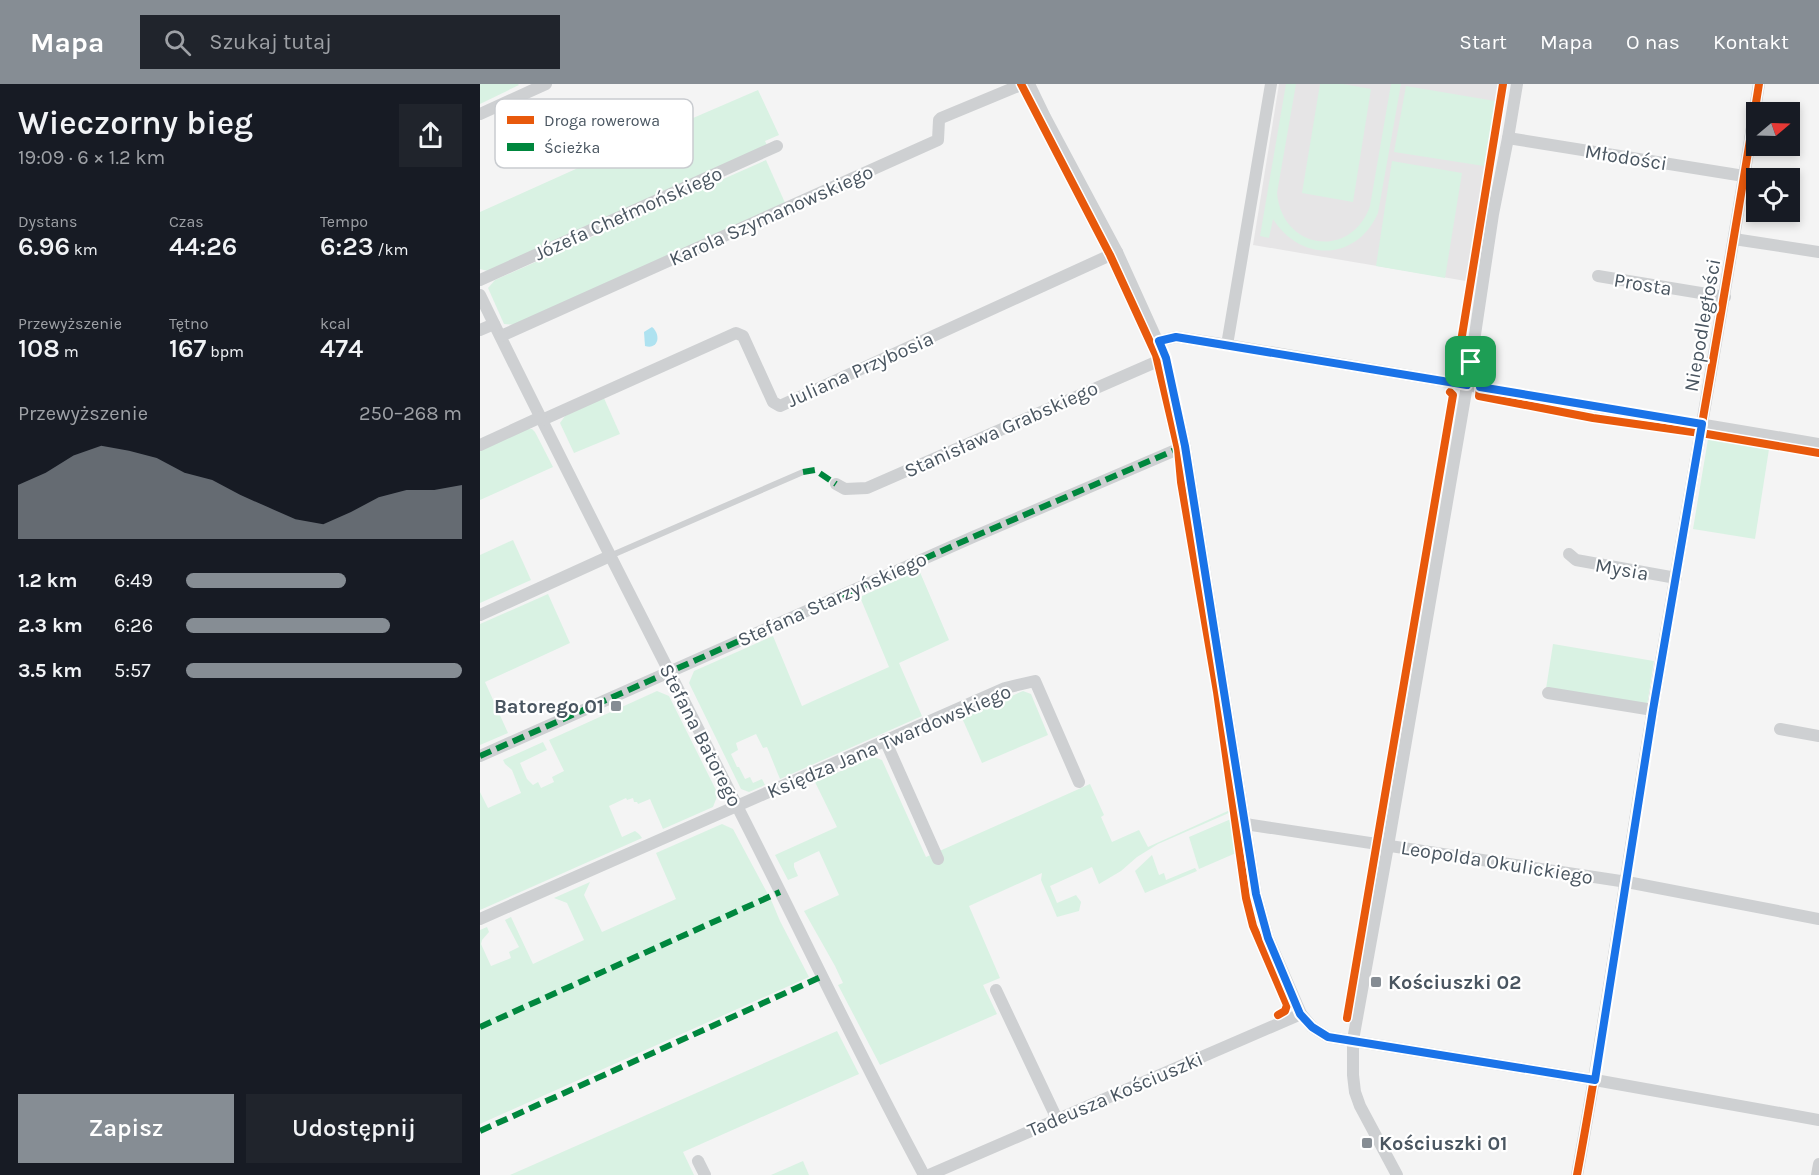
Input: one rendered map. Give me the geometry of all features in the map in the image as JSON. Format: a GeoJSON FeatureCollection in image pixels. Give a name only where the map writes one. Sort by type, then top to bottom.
{"type":"FeatureCollection","features":[{"type":"Feature","properties":{"kind":"street"},"geometry":{"type":"LineString","coordinates":[[513,99],[546,84]]}},
{"type":"Feature","properties":{"kind":"street","name":"Karola Szymanowskiego"},"geometry":{"type":"LineString","coordinates":[[501,336],[938,140],[941,118],[1023,84]]}},
{"type":"Feature","properties":{"kind":"street"},"geometry":{"type":"LineString","coordinates":[[1029,84],[1117,252],[1166,358],[1185,446],[1260,914],[1300,1014],[1312,1027],[1328,1037],[1595,1080],[1819,1120]]}},
{"type":"Feature","properties":{"kind":"street"},"geometry":{"type":"LineString","coordinates":[[1227,345],[1271,84]]}},
{"type":"Feature","properties":{"kind":"street"},"geometry":{"type":"LineString","coordinates":[[1395,1172],[1358,1099],[1353,1075],[1353,1040],[1517,84]]}},
{"type":"Feature","properties":{"kind":"street","name":"Niepodległości"},"geometry":{"type":"LineString","coordinates":[[1577,1175],[1595,1080],[1653,710],[1725,297],[1759,84]]}},
{"type":"Feature","properties":{"kind":"street"},"geometry":{"type":"LineString","coordinates":[[480,114],[495,107]]}},
{"type":"Feature","properties":{"kind":"street","name":"Młodości"},"geometry":{"type":"LineString","coordinates":[[1508,138],[1744,176]]}},
{"type":"Feature","properties":{"kind":"street","name":"Józefa Chełmońskiego"},"geometry":{"type":"LineString","coordinates":[[480,280],[777,146]]}},
{"type":"Feature","properties":{"kind":"street"},"geometry":{"type":"LineString","coordinates":[[1734,239],[1819,252]]}},
{"type":"Feature","properties":{"kind":"street","name":"Juliana Przybosia"},"geometry":{"type":"LineString","coordinates":[[480,445],[736,333],[743,336],[773,402],[780,406],[1117,252]]}},
{"type":"Feature","properties":{"kind":"street","name":"Prosta"},"geometry":{"type":"LineString","coordinates":[[1598,276],[1725,297]]}},
{"type":"Feature","properties":{"kind":"street","name":"Stefana Batorego"},"geometry":{"type":"LineString","coordinates":[[480,295],[823,976],[880,1095],[924,1175]]}},
{"type":"Feature","properties":{"kind":"street"},"geometry":{"type":"LineString","coordinates":[[480,330],[494,324]]}},
{"type":"Feature","properties":{"kind":"street"},"geometry":{"type":"LineString","coordinates":[[1159,341],[1176,337],[1819,444]]}},
{"type":"Feature","properties":{"kind":"street","name":"Stanisława Grabskiego"},"geometry":{"type":"LineString","coordinates":[[836,484],[845,489],[867,488],[1166,358]]}},
{"type":"Feature","properties":{"kind":"street","name":"Stefana Starzyńskiego"},"geometry":{"type":"LineString","coordinates":[[480,756],[972,537],[1185,446]]}},
{"type":"Feature","properties":{"kind":"street","name":"Mysia"},"geometry":{"type":"LineString","coordinates":[[1569,554],[1576,560],[1677,578]]}},
{"type":"Feature","properties":{"kind":"street"},"geometry":{"type":"LineString","coordinates":[[480,615],[610,556]]}},
{"type":"Feature","properties":{"kind":"street","name":"Księdza Jana Twardowskiego"},"geometry":{"type":"LineString","coordinates":[[480,919],[1005,688],[1035,681],[1079,782]]}},
{"type":"Feature","properties":{"kind":"street"},"geometry":{"type":"LineString","coordinates":[[1548,693],[1653,710]]}},
{"type":"Feature","properties":{"kind":"street"},"geometry":{"type":"LineString","coordinates":[[1780,729],[1819,736]]}},
{"type":"Feature","properties":{"kind":"street"},"geometry":{"type":"LineString","coordinates":[[885,740],[938,859]]}},
{"type":"Feature","properties":{"kind":"street","name":"Leopolda Okulickiego"},"geometry":{"type":"LineString","coordinates":[[1245,824],[1627,882],[1819,919]]}},
{"type":"Feature","properties":{"kind":"street"},"geometry":{"type":"LineString","coordinates":[[996,990],[1057,1119]]}},
{"type":"Feature","properties":{"kind":"street","name":"Tadeusza Kościuszki"},"geometry":{"type":"LineString","coordinates":[[929,1175],[1300,1014]]}},
{"type":"Feature","properties":{"kind":"street"},"geometry":{"type":"LineString","coordinates":[[698,1161],[705,1175]]}},
{"type":"Feature","properties":{"kind":"street"},"geometry":{"type":"LineString","coordinates":[[1817,1175],[1819,1164]]}},
{"type":"Feature","properties":{"kind":"lane"},"geometry":{"type":"LineString","coordinates":[[610,556],[802,472]]}},
{"type":"Feature","properties":{"kind":"shaded area"},"geometry":{"type":"Polygon","coordinates":[[[1279,84],[1498,84],[1466,281],[1253,245],[1279,84]]]}},
{"type":"Feature","properties":{"kind":"green space"},"geometry":{"type":"Polygon","coordinates":[[[480,84],[518,84],[519,85],[480,104],[480,84]]]}},
{"type":"Feature","properties":{"kind":"green space"},"geometry":{"type":"Polygon","coordinates":[[[1286,84],[1296,84],[1277,193],[1282,212],[1291,227],[1304,236],[1318,241],[1334,241],[1348,235],[1361,223],[1370,206],[1391,84],[1401,84],[1378,213],[1369,229],[1357,240],[1343,248],[1313,249],[1298,243],[1273,219],[1269,238],[1260,236],[1286,84]]]}},
{"type":"Feature","properties":{"kind":"green space"},"geometry":{"type":"Polygon","coordinates":[[[1320,84],[1343,84],[1371,89],[1353,202],[1302,193],[1320,84]]]}},
{"type":"Feature","properties":{"kind":"green space"},"geometry":{"type":"Polygon","coordinates":[[[1406,86],[1495,101],[1484,166],[1394,152],[1406,86]]]}},
{"type":"Feature","properties":{"kind":"green space"},"geometry":{"type":"Polygon","coordinates":[[[758,90],[779,135],[765,141],[767,145],[488,271],[480,269],[480,212],[578,168],[693,168],[693,118],[758,90]]]}},
{"type":"Feature","properties":{"kind":"green space"},"geometry":{"type":"Polygon","coordinates":[[[766,160],[786,205],[516,325],[504,324],[488,288],[495,280],[766,160]]]}},
{"type":"Feature","properties":{"kind":"green space"},"geometry":{"type":"Polygon","coordinates":[[[1392,161],[1462,173],[1445,278],[1376,266],[1392,161]]]}},
{"type":"Feature","properties":{"kind":"green space"},"geometry":{"type":"Polygon","coordinates":[[[603,396],[620,434],[574,453],[560,423],[565,416],[603,396]]]}},
{"type":"Feature","properties":{"kind":"green space"},"geometry":{"type":"Polygon","coordinates":[[[525,429],[532,429],[535,432],[553,467],[480,500],[480,450],[525,429]]]}},
{"type":"Feature","properties":{"kind":"green space"},"geometry":{"type":"Polygon","coordinates":[[[1708,439],[1769,449],[1755,539],[1693,529],[1708,439]]]}},
{"type":"Feature","properties":{"kind":"green space"},"geometry":{"type":"Polygon","coordinates":[[[513,540],[531,580],[480,603],[480,555],[513,540]]]}},
{"type":"Feature","properties":{"kind":"green space"},"geometry":{"type":"Polygon","coordinates":[[[919,570],[949,640],[899,663],[922,716],[780,779],[767,747],[763,748],[756,734],[736,743],[738,750],[731,754],[745,779],[750,777],[753,783],[762,779],[765,785],[749,792],[741,789],[689,683],[694,671],[773,636],[802,706],[889,667],[860,597],[919,570]]]}},
{"type":"Feature","properties":{"kind":"green space"},"geometry":{"type":"Polygon","coordinates":[[[548,594],[570,643],[485,682],[508,733],[480,745],[480,624],[548,594]]]}},
{"type":"Feature","properties":{"kind":"green space"},"geometry":{"type":"Polygon","coordinates":[[[1553,644],[1654,661],[1647,706],[1546,689],[1553,644]]]}},
{"type":"Feature","properties":{"kind":"green space"},"geometry":{"type":"Polygon","coordinates":[[[657,691],[669,696],[718,794],[713,807],[663,829],[650,799],[638,804],[633,798],[627,800],[626,798],[609,806],[622,837],[635,831],[642,838],[480,910],[480,792],[488,808],[521,793],[512,770],[503,760],[543,742],[547,750],[520,763],[527,779],[533,785],[538,782],[541,788],[554,782],[552,777],[564,771],[549,740],[657,691]]]}},
{"type":"Feature","properties":{"kind":"green space"},"geometry":{"type":"Polygon","coordinates":[[[1023,691],[1031,694],[1048,735],[982,763],[962,718],[1023,691]]]}},
{"type":"Feature","properties":{"kind":"green space"},"geometry":{"type":"Polygon","coordinates":[[[874,757],[882,760],[926,857],[1090,784],[1104,815],[1101,817],[1112,842],[1139,830],[1148,847],[1230,810],[1231,812],[1158,844],[1099,884],[1092,867],[1050,886],[1057,903],[1076,895],[1081,902],[1079,911],[1057,917],[1041,880],[1042,873],[969,906],[1000,978],[983,985],[997,1014],[880,1065],[838,985],[843,983],[835,966],[804,911],[839,895],[819,851],[794,863],[798,876],[788,880],[775,855],[837,827],[815,782],[874,757]]]}},
{"type":"Feature","properties":{"kind":"green space"},"geometry":{"type":"Polygon","coordinates":[[[1231,819],[1236,853],[1199,869],[1189,837],[1231,819]]]}},
{"type":"Feature","properties":{"kind":"green space"},"geometry":{"type":"Polygon","coordinates":[[[722,824],[733,829],[809,977],[480,1124],[480,930],[487,927],[489,932],[481,944],[491,966],[511,958],[509,952],[519,947],[505,920],[511,917],[533,964],[584,940],[567,903],[554,898],[590,882],[584,895],[602,932],[676,899],[656,853],[722,824]]]}},
{"type":"Feature","properties":{"kind":"green space"},"geometry":{"type":"Polygon","coordinates":[[[1152,855],[1159,875],[1164,873],[1166,880],[1195,868],[1197,871],[1145,893],[1135,871],[1152,855]]]}},
{"type":"Feature","properties":{"kind":"green space"},"geometry":{"type":"Polygon","coordinates":[[[837,1031],[859,1074],[683,1152],[694,1175],[510,1175],[837,1031]]]}},
{"type":"Feature","properties":{"kind":"green space"},"geometry":{"type":"Polygon","coordinates":[[[803,1161],[809,1175],[771,1175],[803,1161]]]}},
{"type":"Feature","properties":{"kind":"water"},"geometry":{"type":"Polygon","coordinates":[[[652,327],[657,333],[656,344],[650,347],[645,346],[644,332],[652,327]]]}},
{"type":"Feature","properties":{"kind":"marked path"},"geometry":{"type":"LineString","coordinates":[[480,756],[973,537],[1182,447]]}},
{"type":"Feature","properties":{"kind":"marked path"},"geometry":{"type":"LineString","coordinates":[[803,472],[815,470],[836,484]]}},
{"type":"Feature","properties":{"kind":"marked path"},"geometry":{"type":"LineString","coordinates":[[480,1027],[780,892]]}},
{"type":"Feature","properties":{"kind":"marked path"},"geometry":{"type":"LineString","coordinates":[[480,1131],[823,976]]}},
{"type":"Feature","properties":{"kind":"cycle path"},"geometry":{"type":"LineString","coordinates":[[1021,84],[1110,255],[1156,355],[1178,449],[1181,482],[1217,692],[1246,898],[1253,926],[1287,1005],[1285,1011],[1278,1015]]}},
{"type":"Feature","properties":{"kind":"cycle path"},"geometry":{"type":"LineString","coordinates":[[1503,84],[1459,354],[1461,361],[1480,362],[1482,372],[1479,396],[1593,418],[1819,453]]}},
{"type":"Feature","properties":{"kind":"cycle path"},"geometry":{"type":"LineString","coordinates":[[1577,1175],[1759,84]]}},
{"type":"Feature","properties":{"kind":"cycle path"},"geometry":{"type":"LineString","coordinates":[[1347,1018],[1453,395],[1450,392]]}},
{"type":"Feature","properties":{"kind":"place","name":"Batorego 01"},"geometry":{"type":"Point","coordinates":[616,706]}},
{"type":"Feature","properties":{"kind":"place","name":"Kościuszki 02"},"geometry":{"type":"Point","coordinates":[1376,982]}},
{"type":"Feature","properties":{"kind":"place","name":"Kościuszki 01"},"geometry":{"type":"Point","coordinates":[1367,1143]}},
{"type":"Feature","properties":{"kind":"route"},"geometry":{"type":"LineString","coordinates":[[1176,337],[1467,385],[1471,362],[1480,362],[1482,372],[1480,387],[1486,389],[1702,424],[1653,710],[1595,1080],[1328,1037],[1312,1027],[1300,1014],[1260,914],[1185,446],[1166,358],[1159,341],[1176,337]]}}]}
